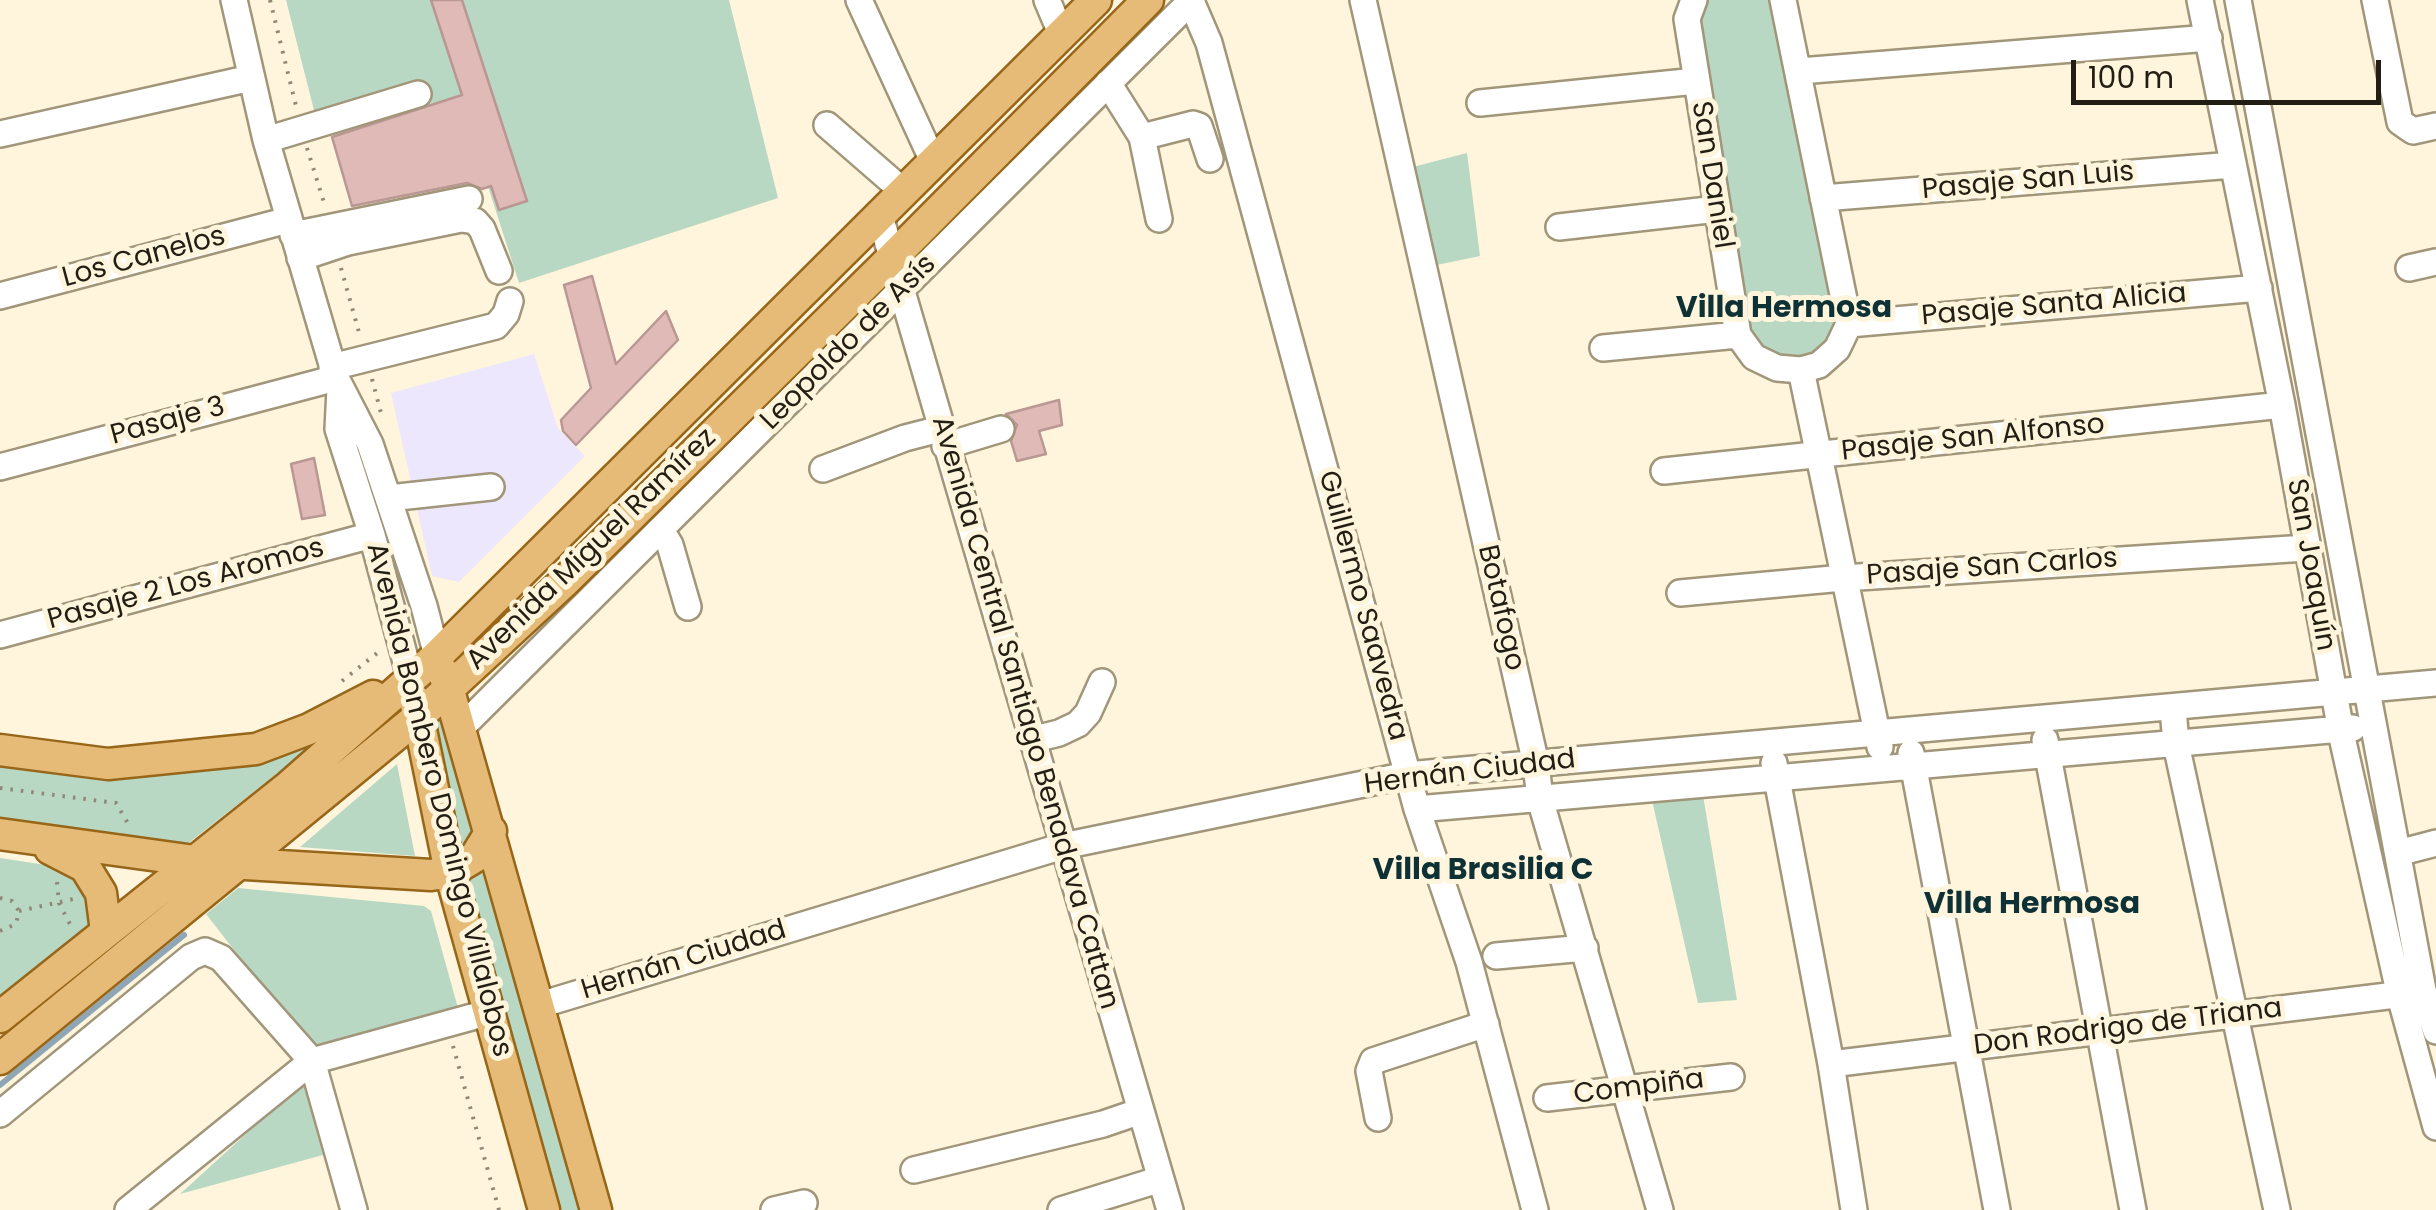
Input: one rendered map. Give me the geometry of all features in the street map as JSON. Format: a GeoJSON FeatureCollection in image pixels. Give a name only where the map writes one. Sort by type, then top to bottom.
{"type":"FeatureCollection","features":[{"type":"Feature","properties":{"kind":"main road","name":"Avenida Miguel Ramírez"},"geometry":{"type":"LineString","coordinates":[[0,1018],[288,787],[437,656],[1096,0]]}},
{"type":"Feature","properties":{"kind":"main road","name":"Avenida Miguel Ramírez"},"geometry":{"type":"LineString","coordinates":[[0,1059],[418,717],[563,583],[894,258],[1148,0]]}},
{"type":"Feature","properties":{"kind":"main road"},"geometry":{"type":"LineString","coordinates":[[994,157],[998,135],[1009,114],[1062,33]]}},
{"type":"Feature","properties":{"kind":"main road","name":"Avenida Bombero Domingo Villalobos"},"geometry":{"type":"LineString","coordinates":[[437,656],[450,685],[596,1210]]}},
{"type":"Feature","properties":{"kind":"main road"},"geometry":{"type":"LineString","coordinates":[[0,750],[108,764],[256,749],[309,729],[410,677]]}},
{"type":"Feature","properties":{"kind":"main road","name":"Avenida Bombero Domingo Villalobos"},"geometry":{"type":"LineString","coordinates":[[410,677],[450,872],[544,1210]]}},
{"type":"Feature","properties":{"kind":"main road"},"geometry":{"type":"LineString","coordinates":[[15,836],[195,861],[431,875],[450,872],[475,858],[491,831]]}},
{"type":"Feature","properties":{"kind":"main road"},"geometry":{"type":"LineString","coordinates":[[15,836],[85,867],[101,893],[99,938]]}},
{"type":"Feature","properties":{"kind":"street","name":"Avenida Bombero Domingo Villalobos"},"geometry":{"type":"LineString","coordinates":[[234,0],[266,140],[336,378],[359,420],[389,498],[437,656]]}},
{"type":"Feature","properties":{"kind":"street"},"geometry":{"type":"LineString","coordinates":[[859,0],[933,161]]}},
{"type":"Feature","properties":{"kind":"street"},"geometry":{"type":"LineString","coordinates":[[1047,0],[1062,33]]}},
{"type":"Feature","properties":{"kind":"street","name":"Botafogo"},"geometry":{"type":"LineString","coordinates":[[1363,0],[1536,764],[1540,799],[1660,1210]]}},
{"type":"Feature","properties":{"kind":"street","name":"San Daniel"},"geometry":{"type":"LineString","coordinates":[[1694,0],[1687,19],[1738,335]]}},
{"type":"Feature","properties":{"kind":"street"},"geometry":{"type":"LineString","coordinates":[[1602,348],[1738,335],[1754,357],[1777,368],[1801,370],[1820,365],[1837,349],[1849,324],[1783,0]]}},
{"type":"Feature","properties":{"kind":"street","name":"San Joaquín"},"geometry":{"type":"LineString","coordinates":[[2200,0],[2282,405],[2340,730],[2425,1047],[2436,1127]]}},
{"type":"Feature","properties":{"kind":"street","name":"San Joaquín"},"geometry":{"type":"LineString","coordinates":[[2238,0],[2398,853],[2411,993],[2436,1031]]}},
{"type":"Feature","properties":{"kind":"street"},"geometry":{"type":"LineString","coordinates":[[2374,0],[2400,122],[2413,131],[2436,126]]}},
{"type":"Feature","properties":{"kind":"street","name":"Leopoldo de Asís"},"geometry":{"type":"LineString","coordinates":[[462,727],[1192,1]]}},
{"type":"Feature","properties":{"kind":"street","name":"Guillermo Saavedra"},"geometry":{"type":"LineString","coordinates":[[1192,1],[1209,43],[1407,775],[1486,1024],[1535,1210]]}},
{"type":"Feature","properties":{"kind":"street"},"geometry":{"type":"LineString","coordinates":[[1800,71],[2209,38]]}},
{"type":"Feature","properties":{"kind":"street"},"geometry":{"type":"LineString","coordinates":[[0,134],[252,78]]}},
{"type":"Feature","properties":{"kind":"street"},"geometry":{"type":"LineString","coordinates":[[1480,102],[1696,82]]}},
{"type":"Feature","properties":{"kind":"street"},"geometry":{"type":"LineString","coordinates":[[1108,84],[1142,137],[1159,219]]}},
{"type":"Feature","properties":{"kind":"street"},"geometry":{"type":"LineString","coordinates":[[266,140],[418,94]]}},
{"type":"Feature","properties":{"kind":"street"},"geometry":{"type":"LineString","coordinates":[[1142,137],[1194,124],[1199,126],[1210,158]]}},
{"type":"Feature","properties":{"kind":"street"},"geometry":{"type":"LineString","coordinates":[[827,125],[903,191]]}},
{"type":"Feature","properties":{"kind":"street","name":"Pasaje San Luis"},"geometry":{"type":"LineString","coordinates":[[1823,198],[2233,165]]}},
{"type":"Feature","properties":{"kind":"street"},"geometry":{"type":"LineString","coordinates":[[333,238],[469,198]]}},
{"type":"Feature","properties":{"kind":"street"},"geometry":{"type":"LineString","coordinates":[[1559,228],[1717,209]]}},
{"type":"Feature","properties":{"kind":"street","name":"Avenida Central Santiago Benadava Cattan"},"geometry":{"type":"LineString","coordinates":[[880,216],[1170,1210]]}},
{"type":"Feature","properties":{"kind":"street"},"geometry":{"type":"LineString","coordinates":[[333,238],[461,219],[475,221],[499,271]]}},
{"type":"Feature","properties":{"kind":"street","name":"Los Canelos"},"geometry":{"type":"LineString","coordinates":[[0,296],[294,238],[333,238]]}},
{"type":"Feature","properties":{"kind":"street"},"geometry":{"type":"LineString","coordinates":[[2409,268],[2436,262]]}},
{"type":"Feature","properties":{"kind":"street","name":"Pasaje Santa Alicia"},"geometry":{"type":"LineString","coordinates":[[1849,324],[2259,288]]}},
{"type":"Feature","properties":{"kind":"street","name":"Pasaje 3"},"geometry":{"type":"LineString","coordinates":[[0,466],[336,378],[367,359],[496,326],[510,301]]}},
{"type":"Feature","properties":{"kind":"street"},"geometry":{"type":"LineString","coordinates":[[1801,370],[1878,734],[1882,769]]}},
{"type":"Feature","properties":{"kind":"street","name":"Avenida Bombero Domingo Villalobos"},"geometry":{"type":"LineString","coordinates":[[336,378],[338,429],[410,677]]}},
{"type":"Feature","properties":{"kind":"street","name":"Pasaje San Alfonso"},"geometry":{"type":"LineString","coordinates":[[1664,472],[2282,405]]}},
{"type":"Feature","properties":{"kind":"street"},"geometry":{"type":"LineString","coordinates":[[823,468],[905,438],[1001,428]]}},
{"type":"Feature","properties":{"kind":"street"},"geometry":{"type":"LineString","coordinates":[[389,498],[491,488]]}},
{"type":"Feature","properties":{"kind":"street"},"geometry":{"type":"LineString","coordinates":[[662,530],[688,607]]}},
{"type":"Feature","properties":{"kind":"street","name":"Pasaje 2 Los Aromos"},"geometry":{"type":"LineString","coordinates":[[0,635],[372,536]]}},
{"type":"Feature","properties":{"kind":"street","name":"Pasaje San Carlos"},"geometry":{"type":"LineString","coordinates":[[1680,593],[1842,578],[2306,548]]}},
{"type":"Feature","properties":{"kind":"street"},"geometry":{"type":"LineString","coordinates":[[1032,740],[1078,724],[1102,682]]}},
{"type":"Feature","properties":{"kind":"street","name":"Hernán Ciudad"},"geometry":{"type":"LineString","coordinates":[[540,1004],[1063,846],[1407,775],[2436,683]]}},
{"type":"Feature","properties":{"kind":"street"},"geometry":{"type":"LineString","coordinates":[[2173,708],[2176,744],[2276,1210]]}},
{"type":"Feature","properties":{"kind":"street"},"geometry":{"type":"LineString","coordinates":[[2042,720],[2133,1210]]}},
{"type":"Feature","properties":{"kind":"street","name":"Hernán Ciudad"},"geometry":{"type":"LineString","coordinates":[[1417,809],[2374,726]]}},
{"type":"Feature","properties":{"kind":"street"},"geometry":{"type":"LineString","coordinates":[[1909,732],[1997,1210]]}},
{"type":"Feature","properties":{"kind":"street"},"geometry":{"type":"LineString","coordinates":[[1772,743],[1775,778],[1832,1064],[1854,1210]]}},
{"type":"Feature","properties":{"kind":"street"},"geometry":{"type":"LineString","coordinates":[[2398,853],[2436,843]]}},
{"type":"Feature","properties":{"kind":"street"},"geometry":{"type":"LineString","coordinates":[[1496,956],[1585,948]]}},
{"type":"Feature","properties":{"kind":"street"},"geometry":{"type":"LineString","coordinates":[[0,1114],[191,957],[205,951],[221,958],[312,1062],[354,1210]]}},
{"type":"Feature","properties":{"kind":"street","name":"Don Rodrigo de Triana"},"geometry":{"type":"LineString","coordinates":[[1832,1064],[2411,993]]}},
{"type":"Feature","properties":{"kind":"street"},"geometry":{"type":"LineString","coordinates":[[128,1210],[158,1199],[312,1062],[490,1012]]}},
{"type":"Feature","properties":{"kind":"street"},"geometry":{"type":"LineString","coordinates":[[1378,1118],[1369,1070],[1373,1062],[1486,1024]]}},
{"type":"Feature","properties":{"kind":"street","name":"Compiña"},"geometry":{"type":"LineString","coordinates":[[1547,1098],[1731,1077]]}},
{"type":"Feature","properties":{"kind":"street"},"geometry":{"type":"LineString","coordinates":[[914,1170],[1103,1124],[1141,1111]]}},
{"type":"Feature","properties":{"kind":"street"},"geometry":{"type":"LineString","coordinates":[[1060,1210],[1161,1179]]}},
{"type":"Feature","properties":{"kind":"street"},"geometry":{"type":"LineString","coordinates":[[774,1210],[804,1203]]}},
{"type":"Feature","properties":{"kind":"path"},"geometry":{"type":"LineString","coordinates":[[270,0],[301,128],[385,428]]}},
{"type":"Feature","properties":{"kind":"path"},"geometry":{"type":"LineString","coordinates":[[330,689],[380,650],[401,642]]}},
{"type":"Feature","properties":{"kind":"path"},"geometry":{"type":"LineString","coordinates":[[0,788],[116,804],[128,827],[146,830]]}},
{"type":"Feature","properties":{"kind":"path"},"geometry":{"type":"LineString","coordinates":[[62,855],[58,902],[70,926],[99,938]]}},
{"type":"Feature","properties":{"kind":"path"},"geometry":{"type":"LineString","coordinates":[[19,912],[101,893]]}},
{"type":"Feature","properties":{"kind":"path"},"geometry":{"type":"LineString","coordinates":[[0,898],[12,900],[19,912],[16,924],[0,931]]}},
{"type":"Feature","properties":{"kind":"path"},"geometry":{"type":"LineString","coordinates":[[447,1023],[499,1210]]}},
{"type":"Feature","properties":{"kind":"shaded area"},"geometry":{"type":"Polygon","coordinates":[[[534,354],[558,428],[585,456],[459,582],[432,576],[391,393],[534,354]]]}},
{"type":"Feature","properties":{"kind":"green space"},"geometry":{"type":"Polygon","coordinates":[[[286,0],[729,0],[778,198],[519,283],[459,96],[320,134],[286,0]]]}},
{"type":"Feature","properties":{"kind":"green space"},"geometry":{"type":"Polygon","coordinates":[[[1694,0],[1783,0],[1849,324],[1819,365],[1754,357],[1694,0]]]}},
{"type":"Feature","properties":{"kind":"green space"},"geometry":{"type":"Polygon","coordinates":[[[1467,153],[1480,256],[1427,267],[1405,169],[1467,153]]]}},
{"type":"Feature","properties":{"kind":"green space"},"geometry":{"type":"Polygon","coordinates":[[[444,708],[586,1210],[555,1210],[465,885],[430,720],[444,708]]]}},
{"type":"Feature","properties":{"kind":"green space"},"geometry":{"type":"Polygon","coordinates":[[[312,746],[181,849],[0,824],[0,764],[116,780],[272,760],[312,746]]]}},
{"type":"Feature","properties":{"kind":"green space"},"geometry":{"type":"Polygon","coordinates":[[[397,764],[415,856],[300,847],[397,764]]]}},
{"type":"Feature","properties":{"kind":"green space"},"geometry":{"type":"Polygon","coordinates":[[[1701,783],[1737,1000],[1698,1003],[1649,787],[1701,783]]]}},
{"type":"Feature","properties":{"kind":"green space"},"geometry":{"type":"Polygon","coordinates":[[[0,858],[59,867],[78,877],[89,894],[90,923],[88,929],[0,1005],[0,858]]]}},
{"type":"Feature","properties":{"kind":"green space"},"geometry":{"type":"Polygon","coordinates":[[[238,888],[424,906],[431,911],[458,1008],[312,1050],[206,914],[238,888]]]}},
{"type":"Feature","properties":{"kind":"green space"},"geometry":{"type":"Polygon","coordinates":[[[303,1082],[323,1155],[180,1194],[303,1082]]]}},
{"type":"Feature","properties":{"kind":"building"},"geometry":{"type":"Polygon","coordinates":[[[431,0],[462,0],[527,201],[499,210],[491,186],[482,189],[467,183],[352,206],[332,137],[462,95],[431,0]]]}},
{"type":"Feature","properties":{"kind":"building"},"geometry":{"type":"Polygon","coordinates":[[[592,276],[616,364],[666,311],[678,340],[576,445],[563,431],[561,420],[591,388],[564,285],[592,276]]]}},
{"type":"Feature","properties":{"kind":"building"},"geometry":{"type":"Polygon","coordinates":[[[1059,400],[1062,425],[1039,431],[1046,454],[1017,461],[1011,441],[1017,425],[1006,414],[1059,400]]]}},
{"type":"Feature","properties":{"kind":"building"},"geometry":{"type":"Polygon","coordinates":[[[314,458],[325,515],[302,519],[291,464],[314,458]]]}},
{"type":"Feature","properties":{"kind":"waterway"},"geometry":{"type":"LineString","coordinates":[[0,1085],[184,935]]}},
{"type":"Feature","properties":{"kind":"district","name":"Villa Hermosa"},"geometry":{"type":"Point","coordinates":[1784,309]}},
{"type":"Feature","properties":{"kind":"district","name":"Villa Brasilia C"},"geometry":{"type":"Point","coordinates":[1483,871]}},
{"type":"Feature","properties":{"kind":"district","name":"Villa Hermosa"},"geometry":{"type":"Point","coordinates":[2032,905]}}]}
